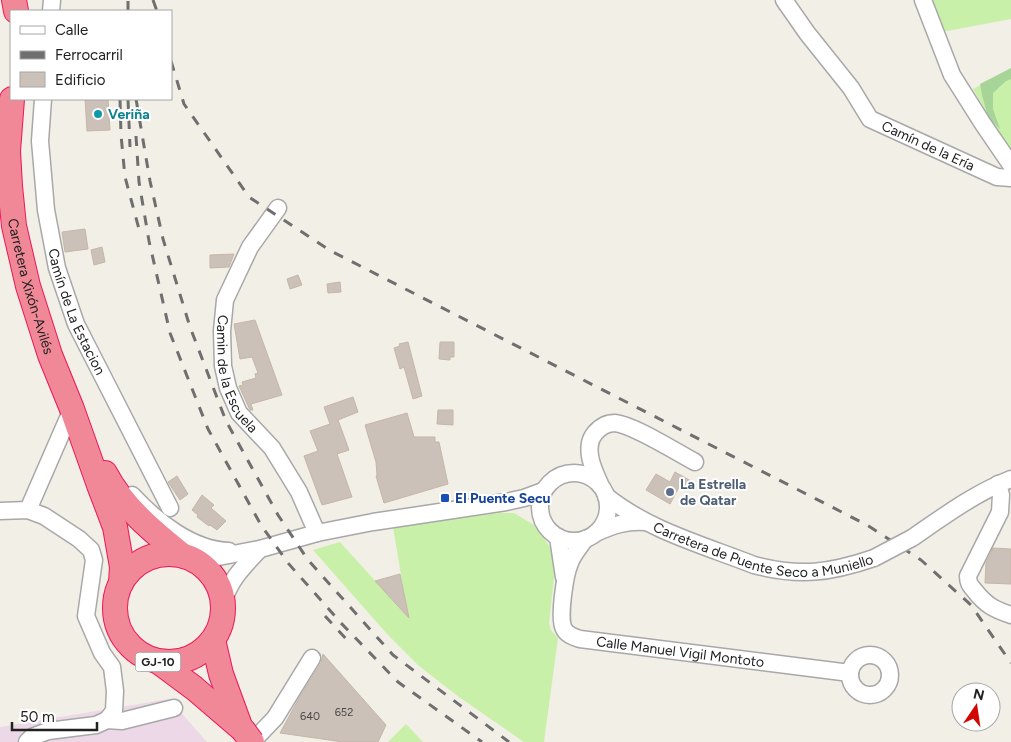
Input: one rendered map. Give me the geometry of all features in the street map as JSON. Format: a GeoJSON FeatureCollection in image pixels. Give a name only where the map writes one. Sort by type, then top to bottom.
{"type":"FeatureCollection","features":[{"type":"Feature","properties":{"kind":"highway","name":"Carretera Xixón-Avilés"},"geometry":{"type":"LineString","coordinates":[[12,100],[8,151],[14,226],[28,286],[50,355],[115,527],[122,567],[121,583]]}},
{"type":"Feature","properties":{"kind":"highway","name":"Carretera Xixón-Avilés"},"geometry":{"type":"LineString","coordinates":[[72,409],[120,497],[130,509],[189,558]]}},
{"type":"Feature","properties":{"kind":"highway","name":"GJ-10"},"geometry":{"type":"LineString","coordinates":[[159,662],[179,661],[199,653],[213,640],[222,620],[223,602],[211,572],[189,558],[166,553],[149,557],[132,567],[121,583],[115,606],[117,625],[126,642],[142,656],[159,662],[194,688],[247,735]]}},
{"type":"Feature","properties":{"kind":"highway"},"geometry":{"type":"LineString","coordinates":[[213,640],[221,674],[247,735]]}},
{"type":"Feature","properties":{"kind":"street","name":"Camín de la Ería"},"geometry":{"type":"LineString","coordinates":[[784,0],[807,34],[851,88],[870,119],[997,177],[1011,178]]}},
{"type":"Feature","properties":{"kind":"street"},"geometry":{"type":"LineString","coordinates":[[923,0],[952,75],[982,124],[1011,165]]}},
{"type":"Feature","properties":{"kind":"street","name":"Camín de La Estacion"},"geometry":{"type":"LineString","coordinates":[[43,100],[40,141],[46,210],[60,278],[76,324],[170,508]]}},
{"type":"Feature","properties":{"kind":"street","name":"Camin de la Escuela"},"geometry":{"type":"LineString","coordinates":[[278,208],[250,248],[225,300],[222,331],[223,366],[228,388],[239,413],[272,448],[299,492],[317,533]]}},
{"type":"Feature","properties":{"kind":"street"},"geometry":{"type":"LineString","coordinates":[[28,510],[72,409]]}},
{"type":"Feature","properties":{"kind":"street"},"geometry":{"type":"LineString","coordinates":[[589,448],[577,463],[563,474],[551,480],[543,491],[539,504],[541,518],[548,529],[558,537],[571,541],[590,536],[605,522],[608,509],[603,490],[590,459],[589,448],[592,436],[600,427],[613,423],[626,426],[695,462]]}},
{"type":"Feature","properties":{"kind":"street"},"geometry":{"type":"LineString","coordinates":[[97,457],[138,502],[169,528],[191,541],[218,551],[253,550]]}},
{"type":"Feature","properties":{"kind":"street"},"geometry":{"type":"LineString","coordinates":[[563,474],[576,472],[589,476],[603,490]]}},
{"type":"Feature","properties":{"kind":"street"},"geometry":{"type":"LineString","coordinates":[[1004,482],[1000,512],[968,576],[968,582],[984,603],[995,610],[1011,615]]}},
{"type":"Feature","properties":{"kind":"street","name":"Carretera de Puente Seco a Muniello"},"geometry":{"type":"LineString","coordinates":[[603,490],[620,507],[645,522],[754,565],[800,573],[846,568],[874,558],[912,538],[955,509],[1004,482]]}},
{"type":"Feature","properties":{"kind":"street"},"geometry":{"type":"LineString","coordinates":[[189,558],[253,550],[317,533],[373,522],[506,502],[543,491]]}},
{"type":"Feature","properties":{"kind":"street"},"geometry":{"type":"LineString","coordinates":[[506,502],[541,518]]}},
{"type":"Feature","properties":{"kind":"street"},"geometry":{"type":"LineString","coordinates":[[0,511],[28,510],[44,516],[79,539],[91,550],[94,560],[86,616],[102,653],[112,667],[115,691],[114,711],[107,720],[96,725],[48,731],[32,737],[27,742]]}},
{"type":"Feature","properties":{"kind":"street","name":"Carretera de Puente Seco a Muniello"},"geometry":{"type":"LineString","coordinates":[[590,536],[612,525],[630,521],[645,522]]}},
{"type":"Feature","properties":{"kind":"street","name":"Calle Manuel Vigil Montoto"},"geometry":{"type":"LineString","coordinates":[[590,536],[570,562],[565,580],[562,621],[564,630],[571,636],[580,639],[850,673]]}},
{"type":"Feature","properties":{"kind":"street","name":"Calle Manuel Vigil Montoto"},"geometry":{"type":"LineString","coordinates":[[558,537],[565,580]]}},
{"type":"Feature","properties":{"kind":"street"},"geometry":{"type":"LineString","coordinates":[[223,602],[232,580],[253,550]]}},
{"type":"Feature","properties":{"kind":"street"},"geometry":{"type":"LineString","coordinates":[[247,735],[274,718],[312,658]]}},
{"type":"Feature","properties":{"kind":"street"},"geometry":{"type":"LineString","coordinates":[[107,720],[122,721],[174,708]]}},
{"type":"Feature","properties":{"kind":"shaded area"},"geometry":{"type":"Polygon","coordinates":[[[169,699],[207,742],[0,742],[0,727],[169,699]]]}},
{"type":"Feature","properties":{"kind":"green space"},"geometry":{"type":"Polygon","coordinates":[[[931,0],[1011,0],[1011,19],[942,32],[931,0]]]}},
{"type":"Feature","properties":{"kind":"green space"},"geometry":{"type":"Polygon","coordinates":[[[1011,68],[1011,79],[993,93],[993,109],[1000,129],[988,117],[980,84],[1011,68]]]}},
{"type":"Feature","properties":{"kind":"green space"},"geometry":{"type":"Polygon","coordinates":[[[1011,69],[1011,154],[973,89],[1011,69]]]}},
{"type":"Feature","properties":{"kind":"green space"},"geometry":{"type":"Polygon","coordinates":[[[499,513],[514,513],[534,525],[553,551],[555,569],[549,623],[551,630],[558,638],[544,742],[524,742],[459,697],[419,666],[388,635],[313,550],[340,542],[408,617],[393,527],[499,513]]]}},
{"type":"Feature","properties":{"kind":"green space"},"geometry":{"type":"Polygon","coordinates":[[[406,724],[423,742],[388,742],[406,724]]]}},
{"type":"Feature","properties":{"kind":"building","name":"Veriña"},"geometry":{"type":"Polygon","coordinates":[[[85,100],[108,100],[110,130],[87,131],[85,100]]]}},
{"type":"Feature","properties":{"kind":"building"},"geometry":{"type":"Polygon","coordinates":[[[85,229],[88,249],[65,252],[62,232],[85,229]]]}},
{"type":"Feature","properties":{"kind":"building"},"geometry":{"type":"Polygon","coordinates":[[[102,247],[105,262],[94,265],[91,250],[102,247]]]}},
{"type":"Feature","properties":{"kind":"building"},"geometry":{"type":"Polygon","coordinates":[[[234,254],[229,267],[210,268],[210,255],[234,254]]]}},
{"type":"Feature","properties":{"kind":"building"},"geometry":{"type":"Polygon","coordinates":[[[298,275],[302,285],[290,289],[287,279],[298,275]]]}},
{"type":"Feature","properties":{"kind":"building"},"geometry":{"type":"Polygon","coordinates":[[[340,282],[341,292],[328,293],[327,284],[340,282]]]}},
{"type":"Feature","properties":{"kind":"building"},"geometry":{"type":"Polygon","coordinates":[[[255,320],[282,395],[251,404],[253,410],[250,410],[239,386],[243,385],[242,382],[256,378],[255,374],[258,373],[252,357],[240,359],[234,324],[255,320]]]}},
{"type":"Feature","properties":{"kind":"building"},"geometry":{"type":"Polygon","coordinates":[[[408,342],[422,396],[413,399],[404,367],[400,369],[394,348],[400,346],[399,344],[408,342]]]}},
{"type":"Feature","properties":{"kind":"building"},"geometry":{"type":"Polygon","coordinates":[[[440,342],[454,342],[454,357],[450,357],[450,360],[439,359],[440,342]]]}},
{"type":"Feature","properties":{"kind":"building"},"geometry":{"type":"Polygon","coordinates":[[[353,397],[358,412],[338,420],[349,450],[337,454],[352,497],[322,505],[304,456],[318,451],[310,431],[330,424],[324,407],[353,397]]]}},
{"type":"Feature","properties":{"kind":"building"},"geometry":{"type":"Polygon","coordinates":[[[438,410],[453,410],[453,425],[437,424],[438,410]]]}},
{"type":"Feature","properties":{"kind":"building"},"geometry":{"type":"Polygon","coordinates":[[[407,413],[414,437],[435,437],[435,442],[439,442],[448,484],[384,503],[376,476],[376,462],[365,425],[407,413]]]}},
{"type":"Feature","properties":{"kind":"building"},"geometry":{"type":"Polygon","coordinates":[[[675,472],[691,481],[686,491],[679,487],[670,504],[646,490],[656,474],[670,482],[675,472]]]}},
{"type":"Feature","properties":{"kind":"building"},"geometry":{"type":"Polygon","coordinates":[[[177,476],[188,494],[180,500],[168,482],[177,476]]]}},
{"type":"Feature","properties":{"kind":"building"},"geometry":{"type":"Polygon","coordinates":[[[202,495],[214,505],[211,508],[226,521],[217,530],[197,517],[198,515],[192,510],[202,495]]]}},
{"type":"Feature","properties":{"kind":"building"},"geometry":{"type":"Polygon","coordinates":[[[993,548],[1011,549],[1011,584],[985,583],[986,563],[993,548]]]}},
{"type":"Feature","properties":{"kind":"building"},"geometry":{"type":"Polygon","coordinates":[[[400,574],[409,618],[375,581],[400,574]]]}},
{"type":"Feature","properties":{"kind":"building"},"geometry":{"type":"Polygon","coordinates":[[[323,654],[386,725],[378,742],[343,742],[280,733],[321,663],[323,654]]]}},
{"type":"Feature","properties":{"kind":"railway"},"geometry":{"type":"LineString","coordinates":[[128,0],[128,10]]}},
{"type":"Feature","properties":{"kind":"railway"},"geometry":{"type":"LineString","coordinates":[[153,0],[157,10]]}},
{"type":"Feature","properties":{"kind":"railway"},"geometry":{"type":"LineString","coordinates":[[172,64],[184,104],[249,197],[331,251],[867,525],[921,560],[971,605],[1011,663]]}},
{"type":"Feature","properties":{"kind":"railway"},"geometry":{"type":"LineString","coordinates":[[120,100],[125,177],[139,229]]}},
{"type":"Feature","properties":{"kind":"railway"},"geometry":{"type":"LineString","coordinates":[[128,100],[130,147]]}},
{"type":"Feature","properties":{"kind":"railway"},"geometry":{"type":"LineString","coordinates":[[136,100],[150,181],[163,239],[190,327],[226,421],[278,515],[308,560],[393,655],[509,742]]}},
{"type":"Feature","properties":{"kind":"railway"},"geometry":{"type":"LineString","coordinates":[[136,136],[139,182],[149,241],[170,333],[208,429],[261,525],[288,563],[341,623],[398,682],[482,742]]}},
{"type":"Feature","properties":{"kind":"railway"},"geometry":{"type":"LineString","coordinates":[[325,616],[348,641]]}},
{"type":"Feature","properties":{"kind":"place","name":"Veriña"},"geometry":{"type":"Point","coordinates":[98,114]}},
{"type":"Feature","properties":{"kind":"place","name":"La Estrella de Qatar"},"geometry":{"type":"Point","coordinates":[670,492]}},
{"type":"Feature","properties":{"kind":"place","name":"El Puente Secu"},"geometry":{"type":"Point","coordinates":[445,498]}}]}
